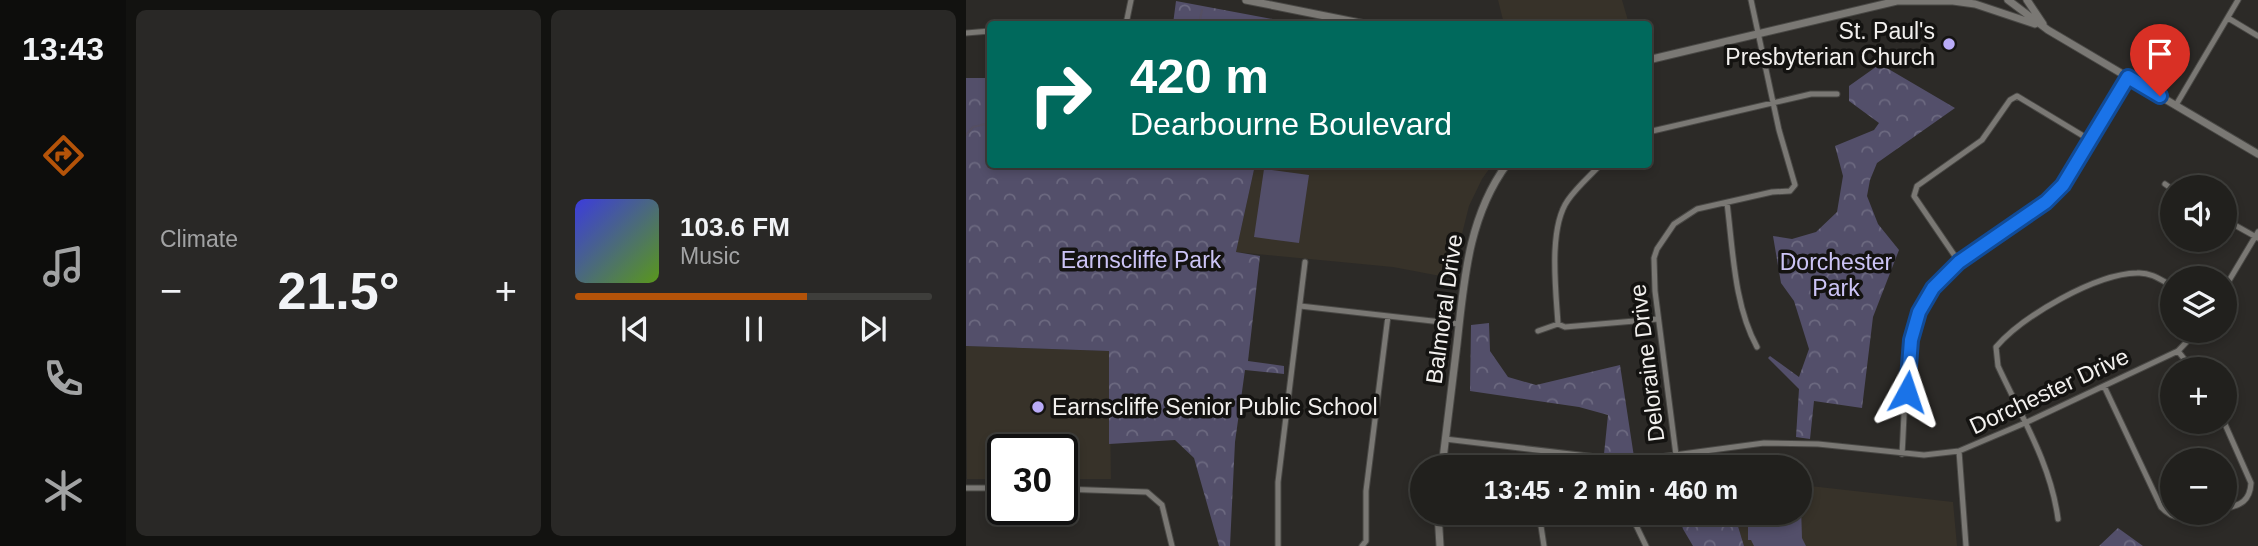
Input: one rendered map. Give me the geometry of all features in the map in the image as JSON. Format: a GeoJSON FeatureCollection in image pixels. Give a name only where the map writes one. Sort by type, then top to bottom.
{"type":"FeatureCollection","features":[{"type":"Feature","properties":{"kind":"street"},"geometry":{"type":"LineString","coordinates":[[1126,21],[1130,0]]}},
{"type":"Feature","properties":{"kind":"street"},"geometry":{"type":"LineString","coordinates":[[1246,0],[1350,21]]}},
{"type":"Feature","properties":{"kind":"street","name":"Deloraine Drive"},"geometry":{"type":"LineString","coordinates":[[1676,455],[1658,319],[1654,258],[1674,224],[1696,209],[1794,188],[1751,0]]}},
{"type":"Feature","properties":{"kind":"street"},"geometry":{"type":"LineString","coordinates":[[2008,0],[2045,28],[2258,154]]}},
{"type":"Feature","properties":{"kind":"street"},"geometry":{"type":"LineString","coordinates":[[2027,0],[2045,28]]}},
{"type":"Feature","properties":{"kind":"street"},"geometry":{"type":"LineString","coordinates":[[2176,105],[2238,0]]}},
{"type":"Feature","properties":{"kind":"street"},"geometry":{"type":"LineString","coordinates":[[1652,59],[1899,1],[1953,1],[1975,4],[2045,28]]}},
{"type":"Feature","properties":{"kind":"street"},"geometry":{"type":"LineString","coordinates":[[2228,18],[2258,36]]}},
{"type":"Feature","properties":{"kind":"street"},"geometry":{"type":"LineString","coordinates":[[966,33],[987,31]]}},
{"type":"Feature","properties":{"kind":"street"},"geometry":{"type":"LineString","coordinates":[[1902,454],[1911,340],[1919,312],[1933,288],[1959,262],[2046,202],[2063,185],[2128,77]]}},
{"type":"Feature","properties":{"kind":"street"},"geometry":{"type":"LineString","coordinates":[[1652,131],[1811,94],[1837,94]]}},
{"type":"Feature","properties":{"kind":"street"},"geometry":{"type":"LineString","coordinates":[[1959,262],[1914,195],[1917,187],[1982,140],[2010,100],[2017,96],[2090,140]]}},
{"type":"Feature","properties":{"kind":"street","name":"Balmoral Drive"},"geometry":{"type":"LineString","coordinates":[[1443,455],[1468,254],[1479,212],[1504,168]]}},
{"type":"Feature","properties":{"kind":"street"},"geometry":{"type":"LineString","coordinates":[[1559,324],[1555,240],[1557,224],[1567,202],[1597,168]]}},
{"type":"Feature","properties":{"kind":"street"},"geometry":{"type":"LineString","coordinates":[[1727,203],[1739,292],[1749,332],[1758,347]]}},
{"type":"Feature","properties":{"kind":"street"},"geometry":{"type":"LineString","coordinates":[[2237,225],[2257,235],[2237,268]]}},
{"type":"Feature","properties":{"kind":"street"},"geometry":{"type":"LineString","coordinates":[[1278,546],[1278,482],[1305,262]]}},
{"type":"Feature","properties":{"kind":"street"},"geometry":{"type":"LineString","coordinates":[[2058,519],[2049,473],[1995,356],[1996,347],[2005,337],[2057,301],[2102,279],[2139,272],[2160,279]]}},
{"type":"Feature","properties":{"kind":"street"},"geometry":{"type":"LineString","coordinates":[[1300,306],[1459,324]]}},
{"type":"Feature","properties":{"kind":"street"},"geometry":{"type":"LineString","coordinates":[[1362,546],[1366,541],[1366,491],[1388,316]]}},
{"type":"Feature","properties":{"kind":"street"},"geometry":{"type":"LineString","coordinates":[[1538,331],[1559,324],[1565,327],[1658,319]]}},
{"type":"Feature","properties":{"kind":"street","name":"Dorchester Drive"},"geometry":{"type":"LineString","coordinates":[[1676,455],[1764,443],[1818,444],[1924,455],[1959,451],[2025,424],[2178,351],[2186,343]]}},
{"type":"Feature","properties":{"kind":"street"},"geometry":{"type":"LineString","coordinates":[[2178,351],[2183,357]]}},
{"type":"Feature","properties":{"kind":"street"},"geometry":{"type":"LineString","coordinates":[[2104,386],[2160,506]]}},
{"type":"Feature","properties":{"kind":"street","name":"Dorchester Drive"},"geometry":{"type":"LineString","coordinates":[[1445,439],[1566,455]]}},
{"type":"Feature","properties":{"kind":"street"},"geometry":{"type":"LineString","coordinates":[[1959,451],[1966,546]]}},
{"type":"Feature","properties":{"kind":"street"},"geometry":{"type":"LineString","coordinates":[[2237,451],[2251,483],[2246,500],[2237,506]]}},
{"type":"Feature","properties":{"kind":"street"},"geometry":{"type":"LineString","coordinates":[[966,488],[987,488]]}},
{"type":"Feature","properties":{"kind":"street"},"geometry":{"type":"LineString","coordinates":[[1078,490],[1147,492],[1162,505],[1172,546]]}},
{"type":"Feature","properties":{"kind":"street"},"geometry":{"type":"LineString","coordinates":[[1438,525],[1440,546]]}},
{"type":"Feature","properties":{"kind":"street"},"geometry":{"type":"LineString","coordinates":[[1541,525],[1544,546]]}},
{"type":"Feature","properties":{"kind":"street"},"geometry":{"type":"LineString","coordinates":[[1636,525],[1646,546]]}},
{"type":"Feature","properties":{"kind":"shaded area"},"geometry":{"type":"Polygon","coordinates":[[[1498,0],[1622,0],[1628,21],[1503,21],[1498,0]]]}},
{"type":"Feature","properties":{"kind":"shaded area"},"geometry":{"type":"Polygon","coordinates":[[[1254,168],[1490,168],[1469,206],[1451,278],[1393,267],[1236,252],[1254,168]]]}},
{"type":"Feature","properties":{"kind":"shaded area","name":"Earnscliffe Senior Public School"},"geometry":{"type":"Polygon","coordinates":[[[966,346],[1109,351],[1111,479],[1078,479],[1078,434],[987,434],[987,479],[967,479],[966,346]]]}},
{"type":"Feature","properties":{"kind":"shaded area"},"geometry":{"type":"Polygon","coordinates":[[[1812,486],[1953,502],[1957,546],[1744,546],[1738,525],[1812,525],[1812,486]]]}},
{"type":"Feature","properties":{"kind":"green space"},"geometry":{"type":"Polygon","coordinates":[[[1176,1],[1283,21],[1173,21],[1176,1]]]}},
{"type":"Feature","properties":{"kind":"green space","name":"Dorchester Park"},"geometry":{"type":"Polygon","coordinates":[[[1880,64],[1955,108],[1877,163],[1870,180],[1867,196],[1878,224],[1899,250],[1873,317],[1862,408],[1814,401],[1810,439],[1796,437],[1799,389],[1768,358],[1770,356],[1799,377],[1809,349],[1794,301],[1781,283],[1773,236],[1792,239],[1816,232],[1837,212],[1843,176],[1835,146],[1874,130],[1879,123],[1849,101],[1849,86],[1880,64]]]}},
{"type":"Feature","properties":{"kind":"green space","name":"Earnscliffe Park"},"geometry":{"type":"Polygon","coordinates":[[[966,78],[987,78],[987,168],[1254,168],[1236,252],[1260,256],[1248,361],[1284,366],[1284,374],[1245,370],[1235,442],[1230,546],[1219,546],[1194,458],[1175,440],[1109,444],[1109,351],[966,346],[966,78]]]}},
{"type":"Feature","properties":{"kind":"green space"},"geometry":{"type":"Polygon","coordinates":[[[1264,169],[1309,175],[1299,243],[1254,237],[1264,169]]]}},
{"type":"Feature","properties":{"kind":"green space"},"geometry":{"type":"Polygon","coordinates":[[[1489,323],[1490,351],[1508,377],[1536,385],[1620,365],[1634,455],[1604,454],[1608,415],[1579,407],[1470,391],[1471,325],[1489,323]]]}},
{"type":"Feature","properties":{"kind":"green space"},"geometry":{"type":"Polygon","coordinates":[[[1682,525],[1738,525],[1744,546],[1693,546],[1682,525]]]}},
{"type":"Feature","properties":{"kind":"green space"},"geometry":{"type":"Polygon","coordinates":[[[1748,525],[1802,525],[1802,538],[1806,546],[1754,546],[1751,540],[1748,540],[1748,525]]]}},
{"type":"Feature","properties":{"kind":"green space"},"geometry":{"type":"Polygon","coordinates":[[[2118,528],[2143,546],[2099,546],[2118,528]]]}},
{"type":"Feature","properties":{"kind":"waterway"},"geometry":{"type":"LineString","coordinates":[[1200,21],[1202,10]]}},
{"type":"Feature","properties":{"kind":"waterway"},"geometry":{"type":"LineString","coordinates":[[966,135],[973,127],[987,124]]}},
{"type":"Feature","properties":{"kind":"place","name":"St. Paul's Presbyterian Church"},"geometry":{"type":"Point","coordinates":[1949,44]}},
{"type":"Feature","properties":{"kind":"place","name":"Earnscliffe Senior Public School"},"geometry":{"type":"Point","coordinates":[1038,407]}},
{"type":"Feature","properties":{"kind":"route"},"geometry":{"type":"LineString","coordinates":[[1907,392],[1911,340],[1919,312],[1933,288],[1959,262],[2029,215],[2063,185],[2128,77],[2160,96]]}}]}
